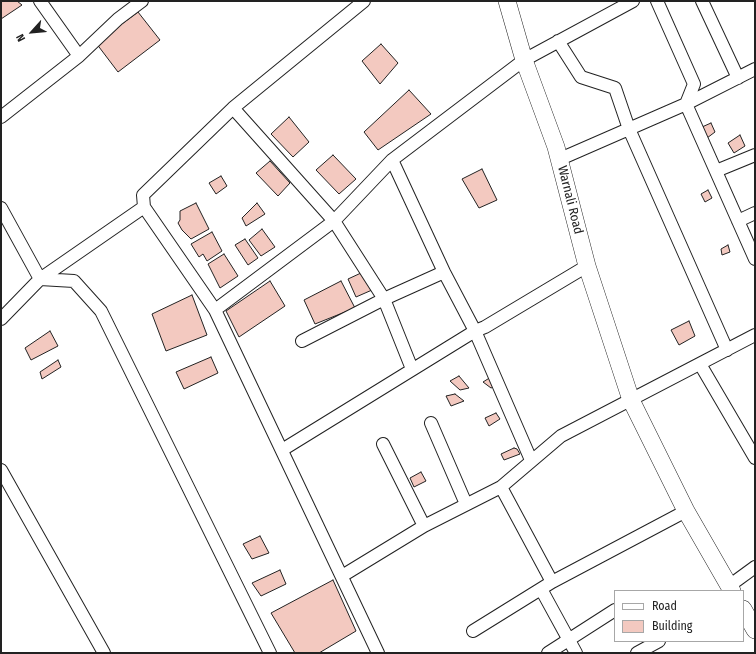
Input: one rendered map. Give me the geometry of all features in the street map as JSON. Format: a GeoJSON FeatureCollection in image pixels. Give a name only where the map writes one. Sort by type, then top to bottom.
{"type":"FeatureCollection","features":[{"type":"Feature","properties":{"kind":"main road","name":"Warnali Road"},"geometry":{"type":"LineString","coordinates":[[507,1],[524,60],[560,159],[587,266],[631,400],[686,511],[731,588]]}},
{"type":"Feature","properties":{"kind":"street"},"geometry":{"type":"LineString","coordinates":[[40,1],[79,56]]}},
{"type":"Feature","properties":{"kind":"street"},"geometry":{"type":"LineString","coordinates":[[1,117],[79,56],[118,19],[142,1]]}},
{"type":"Feature","properties":{"kind":"street"},"geometry":{"type":"LineString","coordinates":[[364,1],[233,108],[143,195],[144,207],[215,310],[378,653]]}},
{"type":"Feature","properties":{"kind":"street"},"geometry":{"type":"LineString","coordinates":[[215,310],[334,221],[392,160],[524,60],[633,1]]}},
{"type":"Feature","properties":{"kind":"street"},"geometry":{"type":"LineString","coordinates":[[657,1],[694,84],[686,104],[755,259]]}},
{"type":"Feature","properties":{"kind":"street"},"geometry":{"type":"LineString","coordinates":[[702,1],[738,78]]}},
{"type":"Feature","properties":{"kind":"street"},"geometry":{"type":"LineString","coordinates":[[558,41],[581,77],[615,88],[629,129],[727,350]]}},
{"type":"Feature","properties":{"kind":"street"},"geometry":{"type":"LineString","coordinates":[[560,159],[686,104],[755,69]]}},
{"type":"Feature","properties":{"kind":"street"},"geometry":{"type":"LineString","coordinates":[[233,108],[334,221],[384,299],[412,369]]}},
{"type":"Feature","properties":{"kind":"street"},"geometry":{"type":"LineString","coordinates":[[716,172],[755,155]]}},
{"type":"Feature","properties":{"kind":"street"},"geometry":{"type":"LineString","coordinates":[[392,160],[444,272],[475,331],[531,460]]}},
{"type":"Feature","properties":{"kind":"street"},"geometry":{"type":"LineString","coordinates":[[1,319],[40,279],[144,207]]}},
{"type":"Feature","properties":{"kind":"street"},"geometry":{"type":"LineString","coordinates":[[1,208],[40,279]]}},
{"type":"Feature","properties":{"kind":"street"},"geometry":{"type":"LineString","coordinates":[[738,221],[755,212]]}},
{"type":"Feature","properties":{"kind":"street"},"geometry":{"type":"LineString","coordinates":[[282,450],[412,369],[475,331],[485,328],[587,266]]}},
{"type":"Feature","properties":{"kind":"street"},"geometry":{"type":"LineString","coordinates":[[302,340],[384,299],[444,272]]}},
{"type":"Feature","properties":{"kind":"street"},"geometry":{"type":"LineString","coordinates":[[40,279],[74,281],[101,311],[270,653]]}},
{"type":"Feature","properties":{"kind":"street"},"geometry":{"type":"LineString","coordinates":[[342,576],[424,526],[501,487],[561,436],[755,335]]}},
{"type":"Feature","properties":{"kind":"street"},"geometry":{"type":"LineString","coordinates":[[700,364],[755,458]]}},
{"type":"Feature","properties":{"kind":"street"},"geometry":{"type":"LineString","coordinates":[[431,423],[466,504]]}},
{"type":"Feature","properties":{"kind":"street"},"geometry":{"type":"LineString","coordinates":[[383,444],[424,526]]}},
{"type":"Feature","properties":{"kind":"street"},"geometry":{"type":"LineString","coordinates":[[1,470],[104,653]]}},
{"type":"Feature","properties":{"kind":"street"},"geometry":{"type":"LineString","coordinates":[[501,487],[552,582]]}},
{"type":"Feature","properties":{"kind":"street"},"geometry":{"type":"LineString","coordinates":[[473,631],[552,582],[686,511]]}},
{"type":"Feature","properties":{"kind":"street"},"geometry":{"type":"LineString","coordinates":[[731,588],[755,566]]}},
{"type":"Feature","properties":{"kind":"street"},"geometry":{"type":"LineString","coordinates":[[541,589],[576,653]]}},
{"type":"Feature","properties":{"kind":"street"},"geometry":{"type":"LineString","coordinates":[[548,653],[614,611]]}},
{"type":"Feature","properties":{"kind":"street"},"geometry":{"type":"LineString","coordinates":[[637,653],[657,642]]}},
{"type":"Feature","properties":{"kind":"building"},"geometry":{"type":"Polygon","coordinates":[[[1,1],[17,1],[22,5],[1,19],[1,1]]]}},
{"type":"Feature","properties":{"kind":"building"},"geometry":{"type":"Polygon","coordinates":[[[138,12],[160,40],[118,72],[96,43],[138,12]]]}},
{"type":"Feature","properties":{"kind":"building"},"geometry":{"type":"Polygon","coordinates":[[[381,44],[398,63],[380,84],[362,61],[381,44]]]}},
{"type":"Feature","properties":{"kind":"building"},"geometry":{"type":"Polygon","coordinates":[[[409,90],[431,114],[378,150],[364,132],[409,90]]]}},
{"type":"Feature","properties":{"kind":"building"},"geometry":{"type":"Polygon","coordinates":[[[289,117],[309,142],[293,157],[271,134],[289,117]]]}},
{"type":"Feature","properties":{"kind":"building"},"geometry":{"type":"Polygon","coordinates":[[[711,123],[715,132],[707,138],[702,127],[711,123]]]}},
{"type":"Feature","properties":{"kind":"building"},"geometry":{"type":"Polygon","coordinates":[[[740,135],[745,146],[734,153],[728,143],[740,135]]]}},
{"type":"Feature","properties":{"kind":"building"},"geometry":{"type":"Polygon","coordinates":[[[333,155],[356,179],[339,194],[316,170],[333,155]]]}},
{"type":"Feature","properties":{"kind":"building"},"geometry":{"type":"Polygon","coordinates":[[[270,161],[290,183],[278,196],[256,173],[270,161]]]}},
{"type":"Feature","properties":{"kind":"building"},"geometry":{"type":"Polygon","coordinates":[[[482,169],[497,200],[479,208],[462,179],[482,169]]]}},
{"type":"Feature","properties":{"kind":"building"},"geometry":{"type":"Polygon","coordinates":[[[221,176],[227,186],[216,194],[209,183],[221,176]]]}},
{"type":"Feature","properties":{"kind":"building"},"geometry":{"type":"Polygon","coordinates":[[[708,190],[712,198],[705,202],[701,194],[708,190]]]}},
{"type":"Feature","properties":{"kind":"building"},"geometry":{"type":"Polygon","coordinates":[[[196,203],[209,229],[191,239],[182,230],[178,223],[180,220],[180,211],[196,203]]]}},
{"type":"Feature","properties":{"kind":"building"},"geometry":{"type":"Polygon","coordinates":[[[257,203],[265,214],[246,226],[242,218],[257,203]]]}},
{"type":"Feature","properties":{"kind":"building"},"geometry":{"type":"Polygon","coordinates":[[[262,229],[275,247],[261,256],[249,240],[262,229]]]}},
{"type":"Feature","properties":{"kind":"building"},"geometry":{"type":"Polygon","coordinates":[[[212,232],[222,251],[207,261],[203,254],[199,257],[191,244],[212,232]]]}},
{"type":"Feature","properties":{"kind":"building"},"geometry":{"type":"Polygon","coordinates":[[[245,239],[258,258],[248,265],[235,245],[245,239]]]}},
{"type":"Feature","properties":{"kind":"building"},"geometry":{"type":"Polygon","coordinates":[[[728,245],[730,252],[722,255],[721,249],[728,245]]]}},
{"type":"Feature","properties":{"kind":"building"},"geometry":{"type":"Polygon","coordinates":[[[224,254],[238,276],[220,288],[208,264],[224,254]]]}},
{"type":"Feature","properties":{"kind":"building"},"geometry":{"type":"Polygon","coordinates":[[[361,273],[372,290],[356,297],[348,279],[361,273]]]}},
{"type":"Feature","properties":{"kind":"building"},"geometry":{"type":"Polygon","coordinates":[[[270,281],[285,306],[239,337],[226,311],[270,281]]]}},
{"type":"Feature","properties":{"kind":"building"},"geometry":{"type":"Polygon","coordinates":[[[341,281],[355,308],[315,324],[304,300],[341,281]]]}},
{"type":"Feature","properties":{"kind":"building"},"geometry":{"type":"Polygon","coordinates":[[[192,295],[207,335],[166,351],[152,314],[192,295]]]}},
{"type":"Feature","properties":{"kind":"building"},"geometry":{"type":"Polygon","coordinates":[[[689,321],[695,336],[679,345],[671,330],[689,321]]]}},
{"type":"Feature","properties":{"kind":"building"},"geometry":{"type":"Polygon","coordinates":[[[50,331],[58,346],[31,360],[25,348],[50,331]]]}},
{"type":"Feature","properties":{"kind":"building"},"geometry":{"type":"Polygon","coordinates":[[[211,357],[218,373],[184,389],[176,372],[211,357]]]}},
{"type":"Feature","properties":{"kind":"building"},"geometry":{"type":"Polygon","coordinates":[[[58,360],[61,367],[42,379],[40,372],[58,360]]]}},
{"type":"Feature","properties":{"kind":"building"},"geometry":{"type":"Polygon","coordinates":[[[459,376],[469,388],[460,390],[450,381],[459,376]]]}},
{"type":"Feature","properties":{"kind":"building"},"geometry":{"type":"Polygon","coordinates":[[[491,377],[496,386],[491,388],[483,382],[491,377]]]}},
{"type":"Feature","properties":{"kind":"building"},"geometry":{"type":"Polygon","coordinates":[[[455,394],[464,401],[451,406],[446,396],[455,394]]]}},
{"type":"Feature","properties":{"kind":"building"},"geometry":{"type":"Polygon","coordinates":[[[496,413],[500,419],[489,426],[485,418],[496,413]]]}},
{"type":"Feature","properties":{"kind":"building"},"geometry":{"type":"Polygon","coordinates":[[[514,448],[517,449],[520,454],[504,460],[501,454],[514,448]]]}},
{"type":"Feature","properties":{"kind":"building"},"geometry":{"type":"Polygon","coordinates":[[[421,472],[426,481],[414,487],[410,478],[421,472]]]}},
{"type":"Feature","properties":{"kind":"building"},"geometry":{"type":"Polygon","coordinates":[[[260,536],[269,553],[252,559],[243,544],[260,536]]]}},
{"type":"Feature","properties":{"kind":"building"},"geometry":{"type":"Polygon","coordinates":[[[280,570],[286,584],[261,596],[252,583],[280,570]]]}},
{"type":"Feature","properties":{"kind":"building"},"geometry":{"type":"Polygon","coordinates":[[[333,580],[356,631],[319,653],[295,653],[271,613],[333,580]]]}}]}
